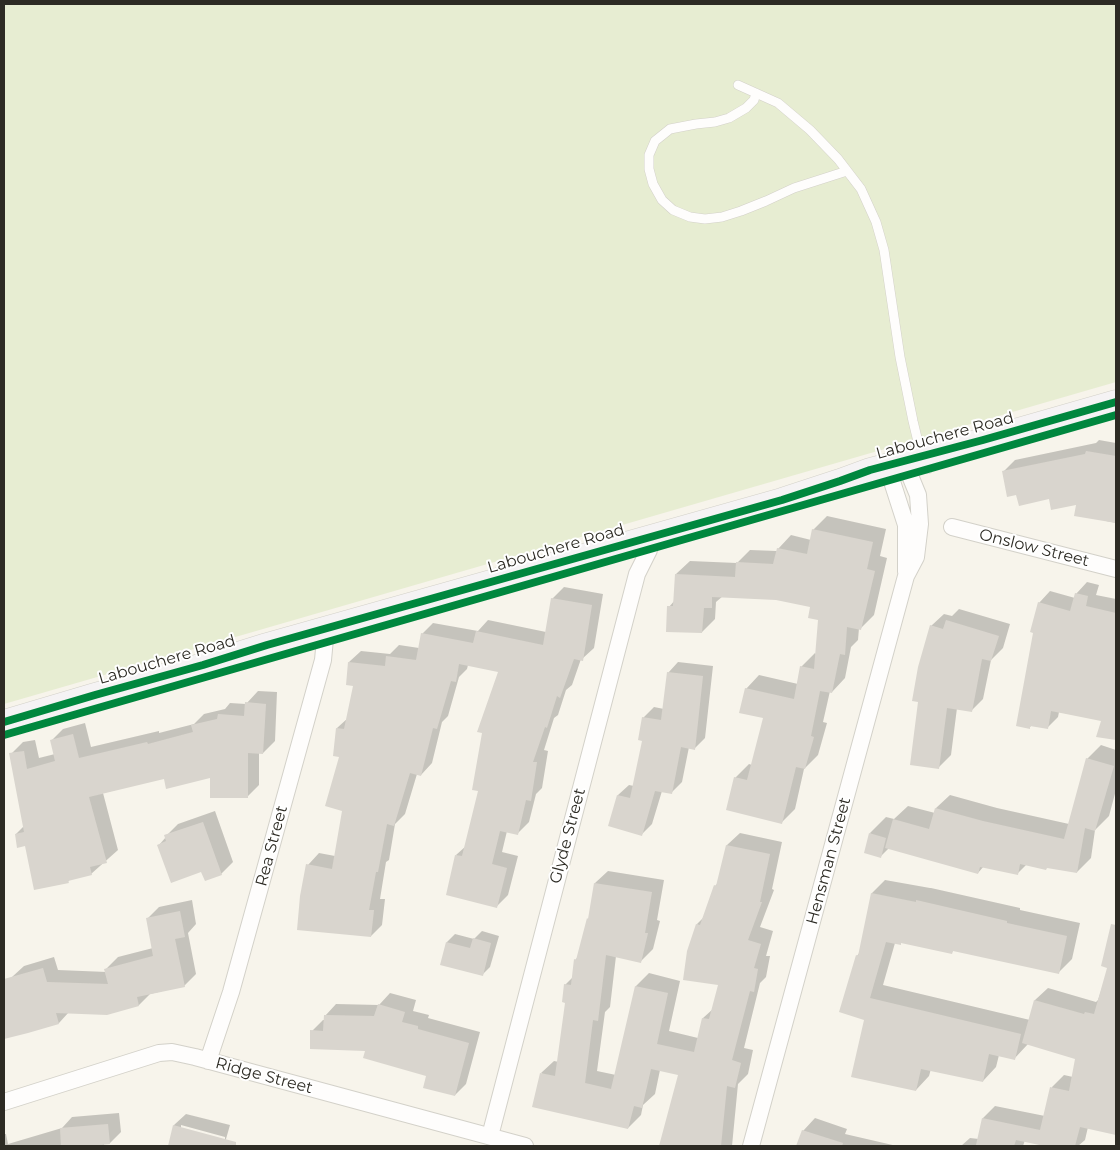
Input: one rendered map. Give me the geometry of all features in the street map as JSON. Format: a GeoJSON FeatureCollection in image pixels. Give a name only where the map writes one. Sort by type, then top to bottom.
{"type":"FeatureCollection","features":[{"type":"Feature","properties":{"kind":"main road","name":"Labouchere Road"},"geometry":{"type":"LineString","coordinates":[[4,735],[325,635],[648,544],[907,468],[1116,402]]}},
{"type":"Feature","properties":{"kind":"main road","name":"Labouchere Road"},"geometry":{"type":"LineString","coordinates":[[907,468],[1116,415]]}},
{"type":"Feature","properties":{"kind":"main road","name":"Labouchere Road"},"geometry":{"type":"LineString","coordinates":[[4,722],[203,665],[267,644],[325,635]]}},
{"type":"Feature","properties":{"kind":"street","name":"Hensman Street"},"geometry":{"type":"LineString","coordinates":[[751,1146],[906,576],[916,557],[920,524],[918,495],[907,468]]}},
{"type":"Feature","properties":{"kind":"street","name":"Onslow Street"},"geometry":{"type":"LineString","coordinates":[[952,527],[1116,569]]}},
{"type":"Feature","properties":{"kind":"street","name":"Glyde Street"},"geometry":{"type":"LineString","coordinates":[[490,1136],[637,574],[648,544]]}},
{"type":"Feature","properties":{"kind":"street","name":"Rea Street"},"geometry":{"type":"LineString","coordinates":[[208,1061],[232,992],[323,660],[325,635]]}},
{"type":"Feature","properties":{"kind":"street","name":"Ridge Street"},"geometry":{"type":"LineString","coordinates":[[4,1102],[159,1052],[178,1053],[525,1146]]}},
{"type":"Feature","properties":{"kind":"lane"},"geometry":{"type":"LineString","coordinates":[[738,85],[778,103],[816,136],[838,159],[861,189],[876,222],[884,250],[900,357],[912,421],[919,446],[907,468]]}},
{"type":"Feature","properties":{"kind":"lane"},"geometry":{"type":"LineString","coordinates":[[756,93],[754,100],[746,108],[729,118],[715,122],[670,128],[655,142],[649,155],[649,169],[653,184],[662,200],[673,210],[690,216],[705,218],[722,217],[766,201],[794,188],[847,171]]}},
{"type":"Feature","properties":{"kind":"green space"},"geometry":{"type":"Polygon","coordinates":[[[4,4],[1116,4],[1116,382],[4,704],[4,4]]]}},
{"type":"Feature","properties":{"kind":"building"},"geometry":{"type":"Polygon","coordinates":[[[1086,451],[1116,456],[1116,523],[1074,516],[1076,505],[1051,510],[1049,499],[1019,506],[1016,495],[1007,497],[1002,471],[1085,454],[1086,451]]]}},
{"type":"Feature","properties":{"kind":"building"},"geometry":{"type":"Polygon","coordinates":[[[812,529],[873,542],[867,569],[875,571],[861,630],[847,627],[845,655],[840,654],[832,693],[820,691],[811,736],[814,737],[805,769],[796,767],[782,824],[726,810],[734,777],[747,780],[763,718],[739,713],[745,688],[794,699],[800,666],[814,669],[818,620],[808,618],[810,607],[776,600],[712,597],[712,608],[704,608],[702,633],[666,632],[667,606],[673,606],[675,574],[735,577],[736,562],[773,564],[777,548],[807,554],[812,529]]]}},
{"type":"Feature","properties":{"kind":"building"},"geometry":{"type":"Polygon","coordinates":[[[1075,593],[1088,596],[1086,606],[1116,613],[1116,740],[1096,737],[1101,721],[1051,711],[1048,729],[1030,726],[1030,729],[1016,726],[1033,633],[1030,632],[1038,602],[1070,611],[1075,593]]]}},
{"type":"Feature","properties":{"kind":"building"},"geometry":{"type":"Polygon","coordinates":[[[551,598],[592,605],[583,661],[574,659],[560,698],[557,696],[547,728],[545,727],[533,762],[537,762],[531,801],[526,800],[518,835],[500,831],[492,864],[507,868],[497,908],[446,895],[455,855],[462,856],[478,791],[472,790],[482,733],[477,732],[498,672],[459,664],[456,682],[451,681],[437,729],[433,728],[421,776],[410,773],[394,826],[387,824],[369,910],[374,910],[371,937],[297,930],[300,896],[306,864],[332,869],[342,811],[325,806],[339,757],[333,756],[336,728],[344,729],[353,686],[346,685],[348,662],[385,666],[386,656],[416,660],[421,633],[473,643],[476,631],[543,645],[551,598]]]}},
{"type":"Feature","properties":{"kind":"building"},"geometry":{"type":"Polygon","coordinates":[[[946,620],[999,636],[991,661],[982,659],[972,712],[947,708],[939,769],[910,765],[918,702],[912,701],[918,667],[930,625],[943,629],[946,620]]]}},
{"type":"Feature","properties":{"kind":"building"},"geometry":{"type":"Polygon","coordinates":[[[667,672],[703,676],[695,750],[681,747],[672,794],[655,791],[642,836],[608,826],[617,795],[630,798],[642,741],[638,740],[642,717],[661,720],[667,672]]]}},
{"type":"Feature","properties":{"kind":"building"},"geometry":{"type":"Polygon","coordinates":[[[245,702],[266,704],[263,754],[248,753],[248,798],[210,798],[210,778],[166,789],[164,779],[89,797],[107,863],[90,867],[92,875],[68,881],[69,883],[34,890],[25,846],[17,848],[15,834],[24,832],[9,753],[24,751],[27,769],[55,761],[50,740],[73,734],[79,758],[147,742],[148,744],[193,732],[191,725],[217,719],[218,714],[244,716],[245,702]]]}},
{"type":"Feature","properties":{"kind":"building"},"geometry":{"type":"Polygon","coordinates":[[[1086,758],[1114,766],[1095,831],[1085,828],[1077,873],[1047,868],[1046,870],[1020,864],[1018,875],[980,867],[978,874],[885,848],[893,819],[929,829],[935,808],[1064,839],[1086,758]]]}},
{"type":"Feature","properties":{"kind":"building"},"geometry":{"type":"Polygon","coordinates":[[[203,822],[222,875],[205,881],[201,872],[171,883],[157,845],[166,841],[164,835],[203,822]]]}},
{"type":"Feature","properties":{"kind":"building"},"geometry":{"type":"Polygon","coordinates":[[[869,833],[886,838],[881,858],[864,853],[869,833]]]}},
{"type":"Feature","properties":{"kind":"building"},"geometry":{"type":"Polygon","coordinates":[[[726,845],[770,854],[760,902],[762,902],[748,940],[761,944],[754,968],[758,969],[754,992],[750,991],[732,1060],[741,1063],[735,1088],[727,1086],[721,1146],[659,1146],[678,1075],[651,1069],[642,1108],[634,1106],[628,1129],[532,1107],[540,1073],[555,1076],[565,1003],[562,1002],[564,984],[571,985],[574,959],[576,960],[588,919],[594,883],[652,892],[645,933],[648,933],[641,963],[606,955],[598,1021],[593,1020],[585,1083],[611,1089],[635,986],[668,993],[657,1044],[694,1052],[702,1018],[709,1019],[718,985],[683,980],[687,951],[696,924],[700,925],[714,885],[716,886],[726,845]]]}},
{"type":"Feature","properties":{"kind":"building"},"geometry":{"type":"Polygon","coordinates":[[[871,893],[916,902],[916,900],[1067,936],[1059,974],[953,951],[952,954],[901,943],[901,945],[886,942],[870,998],[1021,1034],[1015,1060],[989,1054],[983,1082],[921,1069],[916,1091],[851,1077],[864,1020],[839,1012],[856,955],[858,956],[871,893]]]}},
{"type":"Feature","properties":{"kind":"building"},"geometry":{"type":"Polygon","coordinates":[[[180,911],[185,937],[175,939],[185,987],[137,997],[139,1006],[107,1015],[56,1013],[59,1024],[4,1039],[4,979],[43,968],[47,982],[108,984],[104,969],[153,956],[146,918],[180,911]]]}},
{"type":"Feature","properties":{"kind":"building"},"geometry":{"type":"Polygon","coordinates":[[[1111,924],[1116,925],[1116,1135],[1080,1127],[1075,1146],[1044,1146],[1016,1140],[1014,1146],[976,1145],[982,1118],[1040,1130],[1050,1087],[1069,1091],[1075,1059],[1022,1043],[1034,1000],[1084,1014],[1085,1012],[1094,1014],[1107,968],[1101,966],[1111,924]]]}},
{"type":"Feature","properties":{"kind":"building"},"geometry":{"type":"Polygon","coordinates":[[[473,938],[491,943],[483,976],[440,965],[446,942],[470,948],[473,938]]]}},
{"type":"Feature","properties":{"kind":"building"},"geometry":{"type":"Polygon","coordinates":[[[378,1004],[405,1012],[402,1022],[418,1026],[418,1029],[469,1043],[455,1096],[423,1088],[426,1076],[363,1058],[365,1051],[310,1049],[310,1030],[323,1031],[324,1015],[374,1016],[378,1004]]]}},
{"type":"Feature","properties":{"kind":"building"},"geometry":{"type":"Polygon","coordinates":[[[108,1124],[110,1144],[61,1146],[60,1128],[108,1124]]]}},
{"type":"Feature","properties":{"kind":"building"},"geometry":{"type":"Polygon","coordinates":[[[173,1125],[236,1142],[236,1146],[168,1146],[173,1125]]]}},
{"type":"Feature","properties":{"kind":"building"},"geometry":{"type":"Polygon","coordinates":[[[802,1130],[843,1143],[842,1146],[796,1146],[802,1130]]]}},
{"type":"Feature","properties":{"kind":"cycle path"},"geometry":{"type":"LineString","coordinates":[[4,722],[267,645],[782,500],[870,470],[1116,402]]}},
{"type":"Feature","properties":{"kind":"cycle path"},"geometry":{"type":"LineString","coordinates":[[4,735],[1116,415]]}}]}
